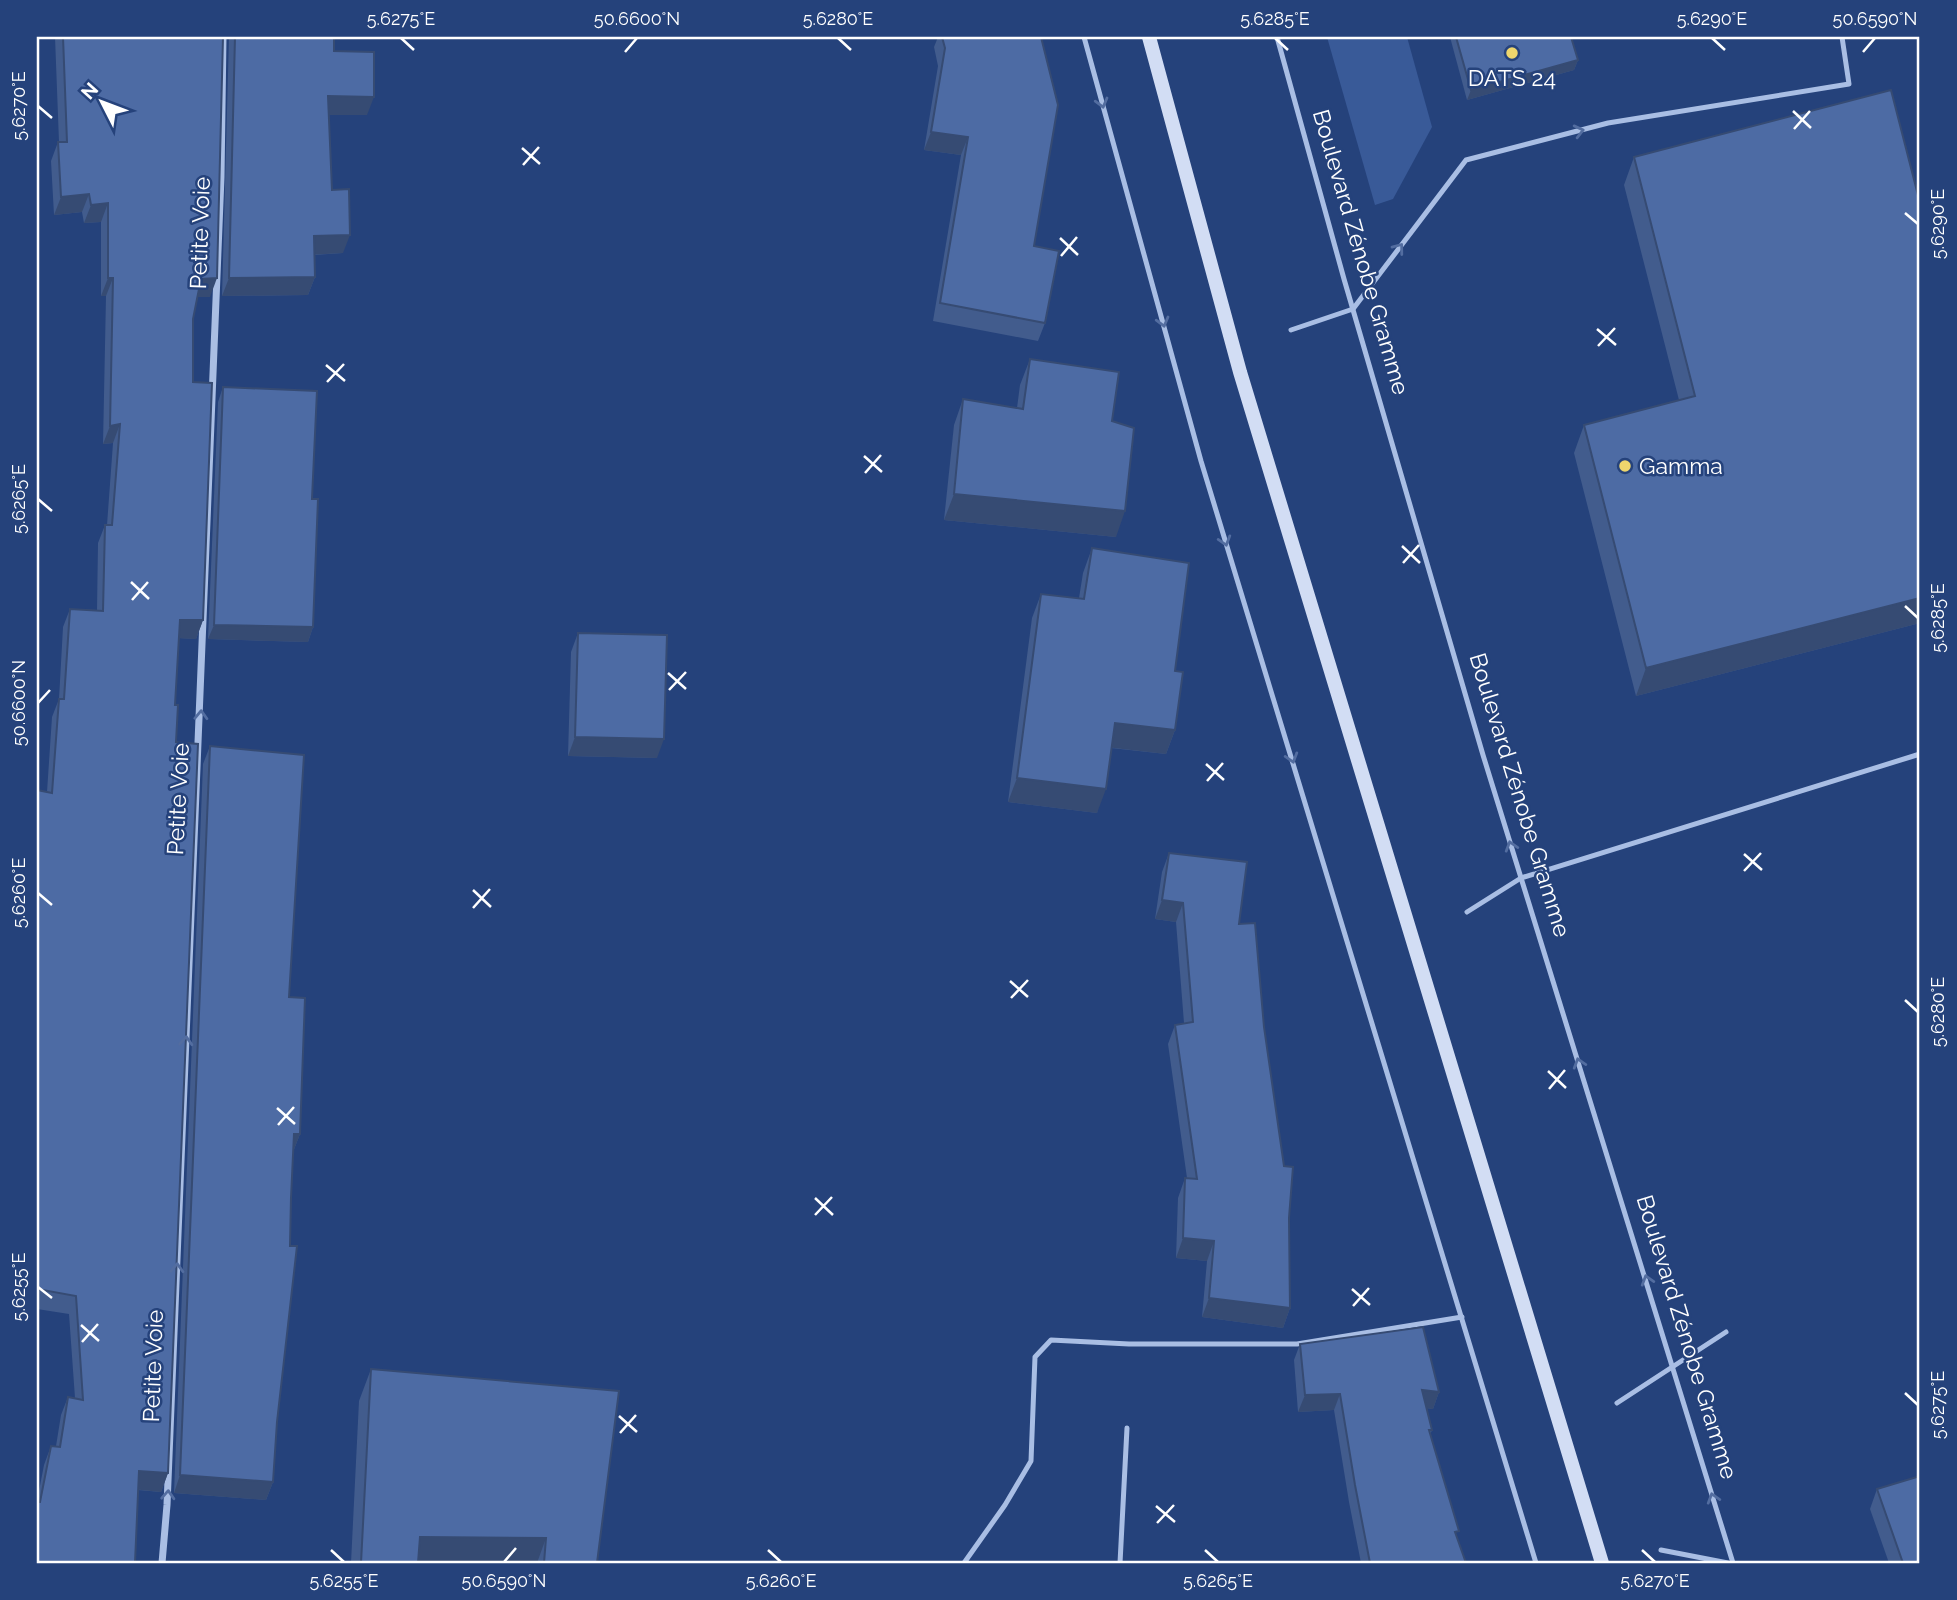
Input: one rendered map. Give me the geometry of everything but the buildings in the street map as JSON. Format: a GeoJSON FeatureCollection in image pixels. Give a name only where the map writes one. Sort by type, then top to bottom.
{"type":"FeatureCollection","features":[{"type":"Feature","properties":{"kind":"main road"},"geometry":{"type":"LineString","coordinates":[[1149,37],[1244,386],[1602,1563]]}},
{"type":"Feature","properties":{"kind":"street","name":"Petite Voie"},"geometry":{"type":"LineString","coordinates":[[162,1563],[167,1505],[199,753],[221,177],[223,37]]}},
{"type":"Feature","properties":{"kind":"lane"},"geometry":{"type":"LineString","coordinates":[[1084,37],[1201,461],[1536,1563]]}},
{"type":"Feature","properties":{"kind":"lane","name":"Boulevard Zénobe Gramme"},"geometry":{"type":"LineString","coordinates":[[1277,37],[1483,755],[1673,1367],[1730,1563]]}},
{"type":"Feature","properties":{"kind":"lane"},"geometry":{"type":"LineString","coordinates":[[1291,330],[1353,309],[1466,160],[1608,124],[1849,84],[1842,37]]}},
{"type":"Feature","properties":{"kind":"lane"},"geometry":{"type":"LineString","coordinates":[[1467,912],[1521,878],[1920,754]]}},
{"type":"Feature","properties":{"kind":"lane"},"geometry":{"type":"LineString","coordinates":[[964,1563],[1005,1505],[1031,1461],[1035,1357],[1051,1340],[1129,1344],[1297,1344],[1462,1317]]}},
{"type":"Feature","properties":{"kind":"lane"},"geometry":{"type":"LineString","coordinates":[[1617,1402],[1726,1332]]}},
{"type":"Feature","properties":{"kind":"lane"},"geometry":{"type":"LineString","coordinates":[[1120,1563],[1127,1428]]}},
{"type":"Feature","properties":{"kind":"lane"},"geometry":{"type":"LineString","coordinates":[[1661,1550],[1730,1563]]}},
{"type":"Feature","properties":{"kind":"shaded area"},"geometry":{"type":"Polygon","coordinates":[[[1327,37],[1407,37],[1432,127],[1393,199],[1375,205],[1327,37]]]}},
{"type":"Feature","properties":{"kind":"place","name":"DATS 24"},"geometry":{"type":"Point","coordinates":[1512,53]}},
{"type":"Feature","properties":{"kind":"place","name":"Gamma"},"geometry":{"type":"Point","coordinates":[1625,466]}}]}
